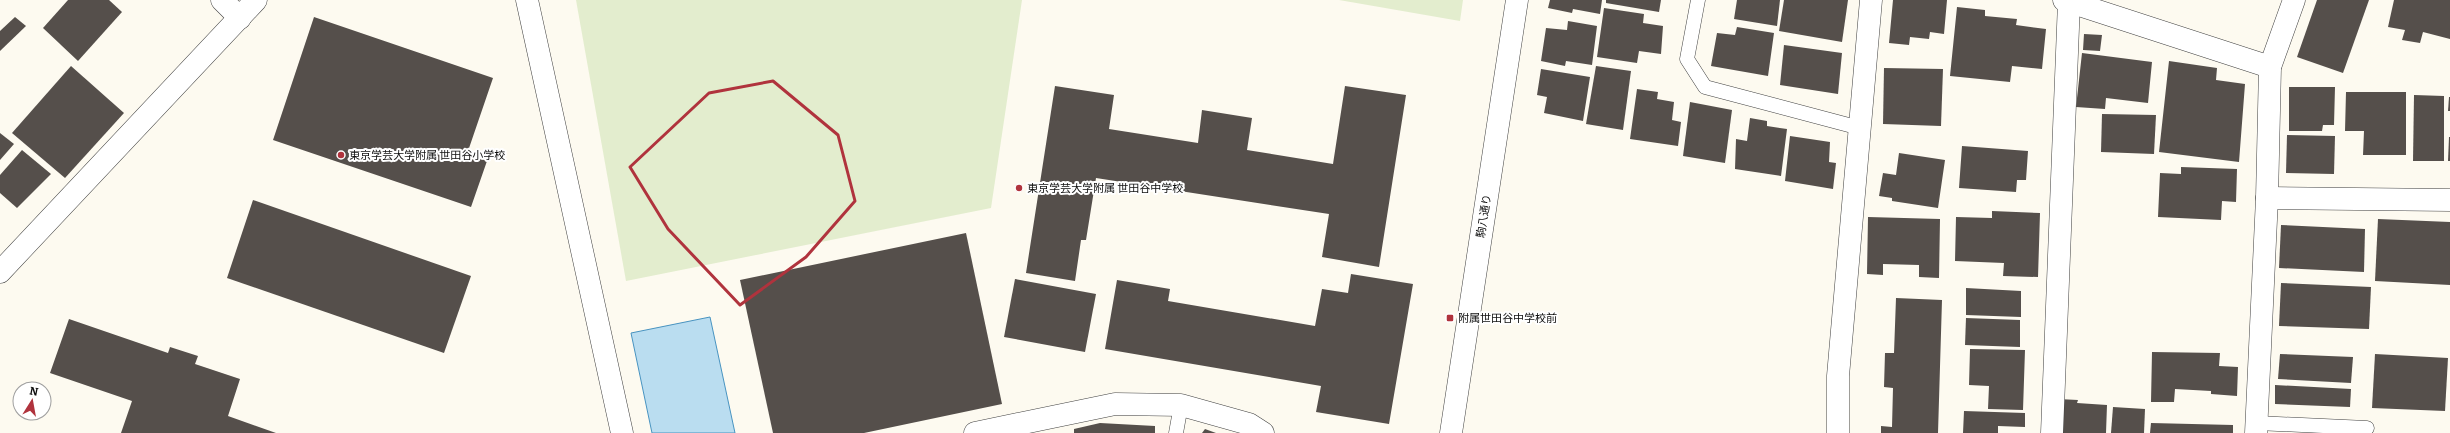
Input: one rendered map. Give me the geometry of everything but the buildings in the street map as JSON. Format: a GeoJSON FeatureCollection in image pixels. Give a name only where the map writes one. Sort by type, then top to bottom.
{"type":"FeatureCollection","features":[{"type":"Feature","properties":{"kind":"street"},"geometry":{"type":"LineString","coordinates":[[222,0],[240,18]]}},
{"type":"Feature","properties":{"kind":"street"},"geometry":{"type":"LineString","coordinates":[[0,272],[256,0]]}},
{"type":"Feature","properties":{"kind":"street"},"geometry":{"type":"LineString","coordinates":[[527,0],[622,433]]}},
{"type":"Feature","properties":{"kind":"street","name":"駒八通り"},"geometry":{"type":"LineString","coordinates":[[1451,433],[1517,0]]}},
{"type":"Feature","properties":{"kind":"street"},"geometry":{"type":"LineString","coordinates":[[1838,433],[1838,376],[1871,0]]}},
{"type":"Feature","properties":{"kind":"street"},"geometry":{"type":"LineString","coordinates":[[2256,428],[2267,198],[2270,67],[2294,0]]}},
{"type":"Feature","properties":{"kind":"street"},"geometry":{"type":"LineString","coordinates":[[2052,433],[2066,1],[2270,67]]}},
{"type":"Feature","properties":{"kind":"street"},"geometry":{"type":"LineString","coordinates":[[2267,198],[2450,200]]}},
{"type":"Feature","properties":{"kind":"street"},"geometry":{"type":"LineString","coordinates":[[975,433],[1115,404],[1181,405],[1249,424],[1263,433]]}},
{"type":"Feature","properties":{"kind":"lane"},"geometry":{"type":"LineString","coordinates":[[1698,0],[1687,59],[1705,87],[1860,128]]}},
{"type":"Feature","properties":{"kind":"lane"},"geometry":{"type":"LineString","coordinates":[[1176,433],[1181,405]]}},
{"type":"Feature","properties":{"kind":"lane"},"geometry":{"type":"LineString","coordinates":[[2256,428],[2367,428]]}},
{"type":"Feature","properties":{"kind":"highlighted area"},"geometry":{"type":"Polygon","coordinates":[[[773,81],[838,135],[855,201],[806,257],[740,305],[668,229],[630,167],[709,93],[773,81]]]}},
{"type":"Feature","properties":{"kind":"green space"},"geometry":{"type":"Polygon","coordinates":[[[576,0],[1022,0],[991,208],[626,281],[576,0]]]}},
{"type":"Feature","properties":{"kind":"green space"},"geometry":{"type":"Polygon","coordinates":[[[1339,0],[1463,0],[1460,21],[1339,0]]]}},
{"type":"Feature","properties":{"kind":"water"},"geometry":{"type":"Polygon","coordinates":[[[710,317],[735,433],[652,433],[631,333],[710,317]]]}},
{"type":"Feature","properties":{"kind":"place","name":"東京学芸大学附属 世田谷小学校"},"geometry":{"type":"Point","coordinates":[341,155]}},
{"type":"Feature","properties":{"kind":"place","name":"東京学芸大学附属 世田谷中学校"},"geometry":{"type":"Point","coordinates":[1019,188]}},
{"type":"Feature","properties":{"kind":"place","name":"附属世田谷中学校前"},"geometry":{"type":"Point","coordinates":[1450,318]}}]}
